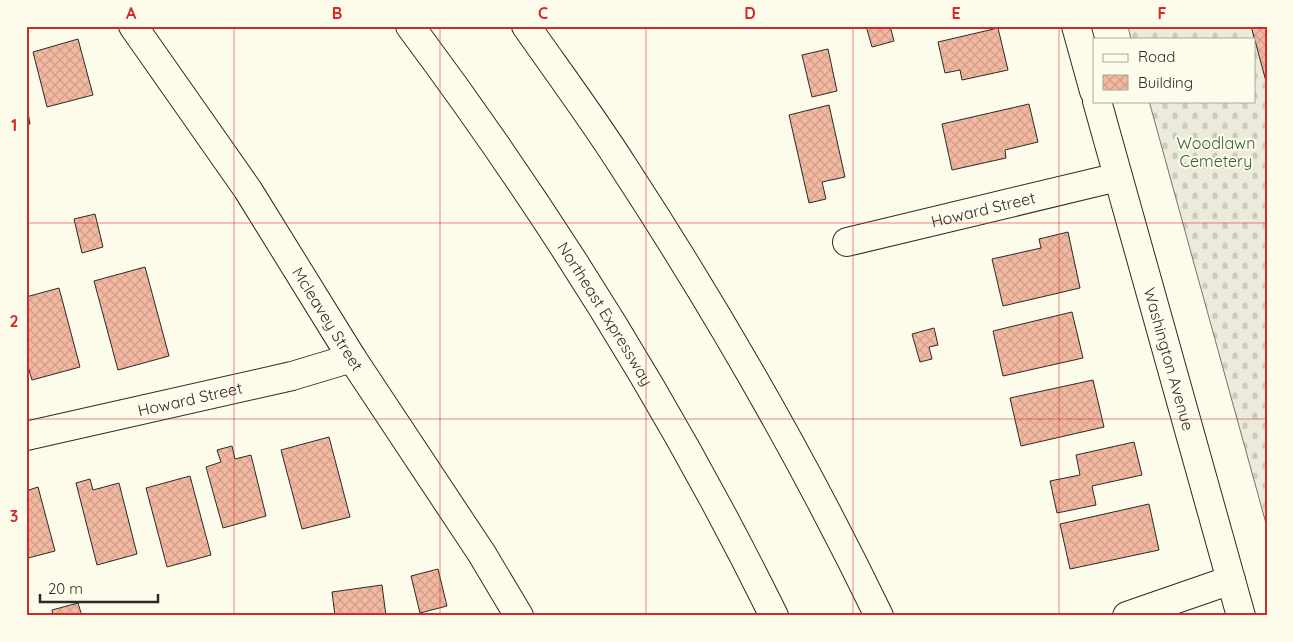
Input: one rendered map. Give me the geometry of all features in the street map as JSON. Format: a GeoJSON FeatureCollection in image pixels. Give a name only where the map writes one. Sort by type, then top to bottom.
{"type":"FeatureCollection","features":[{"type":"Feature","properties":{"kind":"main road","name":"Mcleavey Street"},"geometry":{"type":"LineString","coordinates":[[133,26],[248,190],[352,358],[482,554],[519,616]]}},
{"type":"Feature","properties":{"kind":"main road","name":"Northeast Expressway"},"geometry":{"type":"LineString","coordinates":[[410,26],[524,185],[602,304],[676,428],[774,616]]}},
{"type":"Feature","properties":{"kind":"main road"},"geometry":{"type":"LineString","coordinates":[[526,26],[624,167],[702,289],[774,413],[842,540],[879,616]]}},
{"type":"Feature","properties":{"kind":"main road"},"geometry":{"type":"LineString","coordinates":[[1076,26],[1093,87]]}},
{"type":"Feature","properties":{"kind":"main road","name":"Washington Avenue"},"geometry":{"type":"LineString","coordinates":[[1097,102],[1241,616]]}},
{"type":"Feature","properties":{"kind":"main road","name":"Howard Street"},"geometry":{"type":"LineString","coordinates":[[848,242],[1118,177]]}},
{"type":"Feature","properties":{"kind":"main road","name":"Howard Street"},"geometry":{"type":"LineString","coordinates":[[26,436],[292,376],[352,358]]}},
{"type":"Feature","properties":{"kind":"main road"},"geometry":{"type":"LineString","coordinates":[[1126,616],[1231,580]]}},
{"type":"Feature","properties":{"kind":"green space","name":"Woodlawn Cemetery"},"geometry":{"type":"Polygon","coordinates":[[[1128,26],[1267,26],[1267,527],[1149,102],[1256,102],[1256,38],[1131,38],[1128,26]]]}},
{"type":"Feature","properties":{"kind":"building"},"geometry":{"type":"Polygon","coordinates":[[[866,26],[890,26],[894,41],[872,47],[866,26]]]}},
{"type":"Feature","properties":{"kind":"building"},"geometry":{"type":"Polygon","coordinates":[[[1251,26],[1267,26],[1267,85],[1256,38],[1254,38],[1251,26]]]}},
{"type":"Feature","properties":{"kind":"building"},"geometry":{"type":"Polygon","coordinates":[[[998,28],[1008,70],[962,80],[960,70],[945,73],[938,42],[998,28]]]}},
{"type":"Feature","properties":{"kind":"building"},"geometry":{"type":"Polygon","coordinates":[[[78,39],[93,95],[47,107],[33,52],[78,39]]]}},
{"type":"Feature","properties":{"kind":"building"},"geometry":{"type":"Polygon","coordinates":[[[828,49],[837,91],[812,97],[802,55],[828,49]]]}},
{"type":"Feature","properties":{"kind":"building"},"geometry":{"type":"Polygon","coordinates":[[[26,101],[30,124],[26,125],[26,101]]]}},
{"type":"Feature","properties":{"kind":"building"},"geometry":{"type":"Polygon","coordinates":[[[1029,104],[1038,142],[1005,150],[1006,158],[952,170],[942,124],[1029,104]]]}},
{"type":"Feature","properties":{"kind":"building"},"geometry":{"type":"Polygon","coordinates":[[[829,105],[845,177],[822,182],[826,199],[809,203],[789,115],[829,105]]]}},
{"type":"Feature","properties":{"kind":"building"},"geometry":{"type":"Polygon","coordinates":[[[95,214],[103,247],[82,253],[74,219],[95,214]]]}},
{"type":"Feature","properties":{"kind":"building"},"geometry":{"type":"Polygon","coordinates":[[[1068,232],[1080,288],[1003,306],[992,259],[1041,248],[1039,239],[1068,232]]]}},
{"type":"Feature","properties":{"kind":"building"},"geometry":{"type":"Polygon","coordinates":[[[145,267],[169,356],[118,370],[94,281],[145,267]]]}},
{"type":"Feature","properties":{"kind":"building"},"geometry":{"type":"Polygon","coordinates":[[[59,288],[80,367],[32,380],[26,360],[26,297],[59,288]]]}},
{"type":"Feature","properties":{"kind":"building"},"geometry":{"type":"Polygon","coordinates":[[[1072,312],[1083,358],[1003,376],[993,331],[1072,312]]]}},
{"type":"Feature","properties":{"kind":"building"},"geometry":{"type":"Polygon","coordinates":[[[934,328],[938,345],[929,347],[932,359],[920,362],[912,334],[934,328]]]}},
{"type":"Feature","properties":{"kind":"building"},"geometry":{"type":"Polygon","coordinates":[[[1093,380],[1104,427],[1021,446],[1010,398],[1093,380]]]}},
{"type":"Feature","properties":{"kind":"building"},"geometry":{"type":"Polygon","coordinates":[[[329,437],[350,517],[302,529],[281,450],[329,437]]]}},
{"type":"Feature","properties":{"kind":"building"},"geometry":{"type":"Polygon","coordinates":[[[1134,442],[1142,475],[1092,486],[1096,505],[1057,513],[1050,481],[1080,475],[1076,455],[1134,442]]]}},
{"type":"Feature","properties":{"kind":"building"},"geometry":{"type":"Polygon","coordinates":[[[232,446],[235,459],[251,455],[266,516],[223,528],[206,467],[221,462],[217,450],[232,446]]]}},
{"type":"Feature","properties":{"kind":"building"},"geometry":{"type":"Polygon","coordinates":[[[190,476],[211,555],[167,567],[146,488],[190,476]]]}},
{"type":"Feature","properties":{"kind":"building"},"geometry":{"type":"Polygon","coordinates":[[[90,479],[93,490],[119,483],[137,554],[97,565],[76,483],[90,479]]]}},
{"type":"Feature","properties":{"kind":"building"},"geometry":{"type":"Polygon","coordinates":[[[38,487],[55,551],[28,558],[26,552],[26,491],[38,487]]]}},
{"type":"Feature","properties":{"kind":"building"},"geometry":{"type":"Polygon","coordinates":[[[1149,504],[1159,550],[1070,569],[1060,524],[1149,504]]]}},
{"type":"Feature","properties":{"kind":"building"},"geometry":{"type":"Polygon","coordinates":[[[438,569],[447,606],[420,613],[411,576],[438,569]]]}},
{"type":"Feature","properties":{"kind":"building"},"geometry":{"type":"Polygon","coordinates":[[[382,585],[386,616],[335,616],[332,592],[382,585]]]}},
{"type":"Feature","properties":{"kind":"building"},"geometry":{"type":"Polygon","coordinates":[[[78,603],[82,616],[53,616],[52,610],[78,603]]]}}]}
